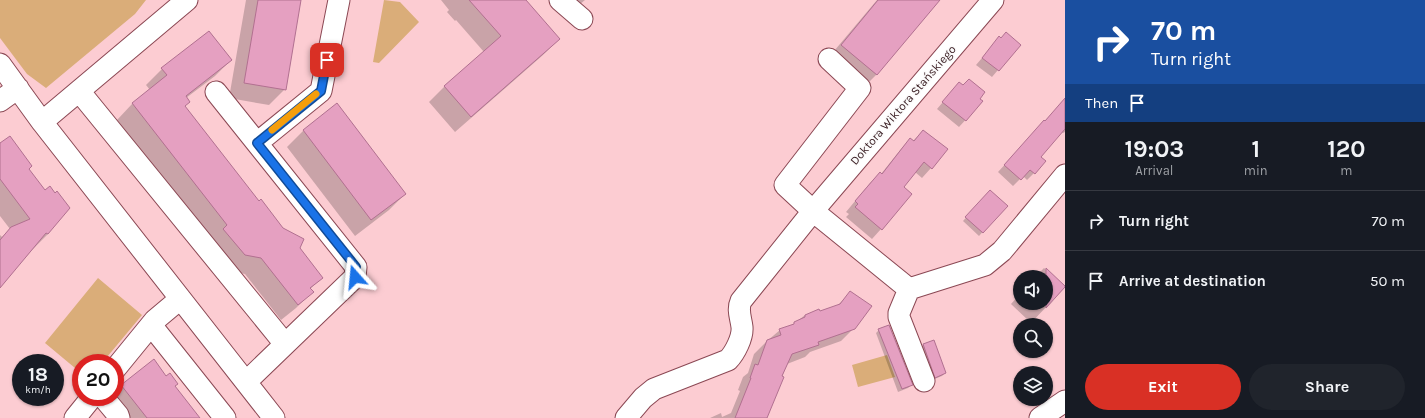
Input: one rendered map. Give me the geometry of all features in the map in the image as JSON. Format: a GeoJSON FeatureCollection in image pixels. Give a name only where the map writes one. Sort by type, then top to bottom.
{"type":"FeatureCollection","features":[{"type":"Feature","properties":{"kind":"street"},"geometry":{"type":"LineString","coordinates":[[42,122],[187,0]]}},
{"type":"Feature","properties":{"kind":"street"},"geometry":{"type":"LineString","coordinates":[[257,143],[321,91],[339,0]]}},
{"type":"Feature","properties":{"kind":"street"},"geometry":{"type":"LineString","coordinates":[[560,0],[582,19]]}},
{"type":"Feature","properties":{"kind":"street","name":"Doktora Wiktora Stańskiego"},"geometry":{"type":"LineString","coordinates":[[626,418],[643,398],[654,389],[728,360],[733,356],[742,333],[739,306],[740,302],[813,211],[993,0]]}},
{"type":"Feature","properties":{"kind":"street"},"geometry":{"type":"LineString","coordinates":[[829,59],[860,88],[785,185],[813,211],[909,289]]}},
{"type":"Feature","properties":{"kind":"street"},"geometry":{"type":"LineString","coordinates":[[0,64],[42,122],[274,418]]}},
{"type":"Feature","properties":{"kind":"street"},"geometry":{"type":"LineString","coordinates":[[0,101],[18,88]]}},
{"type":"Feature","properties":{"kind":"street"},"geometry":{"type":"LineString","coordinates":[[79,91],[285,344]]}},
{"type":"Feature","properties":{"kind":"street"},"geometry":{"type":"LineString","coordinates":[[216,92],[356,267],[355,277],[246,382]]}},
{"type":"Feature","properties":{"kind":"street"},"geometry":{"type":"LineString","coordinates":[[924,381],[899,317],[899,313],[909,289],[985,265],[1002,251],[1065,175]]}},
{"type":"Feature","properties":{"kind":"street"},"geometry":{"type":"LineString","coordinates":[[124,358],[151,325],[180,299]]}},
{"type":"Feature","properties":{"kind":"street"},"geometry":{"type":"LineString","coordinates":[[151,325],[225,418]]}},
{"type":"Feature","properties":{"kind":"street"},"geometry":{"type":"LineString","coordinates":[[1040,418],[1064,403]]}},
{"type":"Feature","properties":{"kind":"street"},"geometry":{"type":"LineString","coordinates":[[75,418],[85,406]]}},
{"type":"Feature","properties":{"kind":"street"},"geometry":{"type":"LineString","coordinates":[[110,406],[119,418]]}},
{"type":"Feature","properties":{"kind":"shaded area"},"geometry":{"type":"Polygon","coordinates":[[[0,0],[146,0],[135,14],[46,88],[27,74],[0,38],[0,0]]]}},
{"type":"Feature","properties":{"kind":"shaded area"},"geometry":{"type":"Polygon","coordinates":[[[384,0],[400,2],[419,22],[379,63],[373,62],[384,0]]]}},
{"type":"Feature","properties":{"kind":"shaded area"},"geometry":{"type":"Polygon","coordinates":[[[98,278],[142,315],[110,354],[72,354],[72,366],[64,359],[64,354],[58,354],[45,343],[98,278]]]}},
{"type":"Feature","properties":{"kind":"shaded area"},"geometry":{"type":"Polygon","coordinates":[[[887,355],[895,377],[858,387],[852,365],[887,355]]]}},
{"type":"Feature","properties":{"kind":"building"},"geometry":{"type":"Polygon","coordinates":[[[258,0],[301,0],[286,90],[244,83],[258,0]]]}},
{"type":"Feature","properties":{"kind":"building"},"geometry":{"type":"Polygon","coordinates":[[[469,0],[526,0],[560,39],[471,117],[444,86],[501,36],[469,0]]]}},
{"type":"Feature","properties":{"kind":"building"},"geometry":{"type":"Polygon","coordinates":[[[878,0],[940,0],[877,75],[841,45],[878,0]]]}},
{"type":"Feature","properties":{"kind":"building"},"geometry":{"type":"Polygon","coordinates":[[[209,31],[232,60],[186,96],[190,102],[185,106],[259,201],[261,199],[283,228],[304,239],[300,248],[323,278],[310,288],[314,292],[298,305],[261,258],[245,255],[223,229],[227,225],[132,103],[167,75],[161,68],[209,31]]]}},
{"type":"Feature","properties":{"kind":"building"},"geometry":{"type":"Polygon","coordinates":[[[1006,32],[1021,45],[999,71],[982,58],[999,36],[1001,38],[1006,32]]]}},
{"type":"Feature","properties":{"kind":"building"},"geometry":{"type":"Polygon","coordinates":[[[969,79],[985,92],[980,99],[983,101],[966,121],[942,102],[959,82],[963,85],[969,79]]]}},
{"type":"Feature","properties":{"kind":"building"},"geometry":{"type":"Polygon","coordinates":[[[1065,98],[1065,129],[1041,157],[1046,161],[1035,174],[1030,170],[1021,180],[1004,165],[1065,98]]]}},
{"type":"Feature","properties":{"kind":"building"},"geometry":{"type":"Polygon","coordinates":[[[337,103],[406,194],[371,220],[303,130],[337,103]]]}},
{"type":"Feature","properties":{"kind":"building"},"geometry":{"type":"Polygon","coordinates":[[[923,130],[948,149],[932,169],[924,162],[904,187],[912,194],[882,230],[855,207],[858,204],[855,201],[880,172],[882,174],[910,138],[914,141],[923,130]]]}},
{"type":"Feature","properties":{"kind":"building"},"geometry":{"type":"Polygon","coordinates":[[[10,136],[32,166],[29,169],[45,190],[50,186],[55,193],[57,191],[70,208],[48,234],[46,233],[0,288],[0,240],[11,227],[30,219],[0,179],[0,143],[10,136]]]}},
{"type":"Feature","properties":{"kind":"building"},"geometry":{"type":"Polygon","coordinates":[[[990,190],[1008,206],[983,233],[965,217],[990,190]]]}},
{"type":"Feature","properties":{"kind":"building"},"geometry":{"type":"Polygon","coordinates":[[[1053,275],[1065,287],[1053,300],[1053,275]]]}},
{"type":"Feature","properties":{"kind":"building"},"geometry":{"type":"Polygon","coordinates":[[[850,291],[872,306],[855,329],[818,342],[819,345],[792,354],[782,376],[784,377],[767,418],[735,418],[755,364],[758,365],[767,340],[781,335],[779,329],[794,324],[794,322],[805,317],[805,315],[819,309],[820,311],[840,304],[850,291]]]}},
{"type":"Feature","properties":{"kind":"building"},"geometry":{"type":"Polygon","coordinates":[[[889,325],[913,385],[902,389],[878,329],[889,325]]]}},
{"type":"Feature","properties":{"kind":"building"},"geometry":{"type":"Polygon","coordinates":[[[934,340],[946,373],[935,378],[923,344],[934,340]]]}},
{"type":"Feature","properties":{"kind":"building"},"geometry":{"type":"Polygon","coordinates":[[[154,359],[166,376],[170,373],[178,384],[175,386],[200,418],[147,418],[124,389],[124,383],[154,359]]]}},
{"type":"Feature","properties":{"kind":"slow traffic"},"geometry":{"type":"LineString","coordinates":[[272,130],[316,94]]}},
{"type":"Feature","properties":{"kind":"route"},"geometry":{"type":"LineString","coordinates":[[327,60],[321,91],[257,143],[356,267],[355,277]]}}]}
